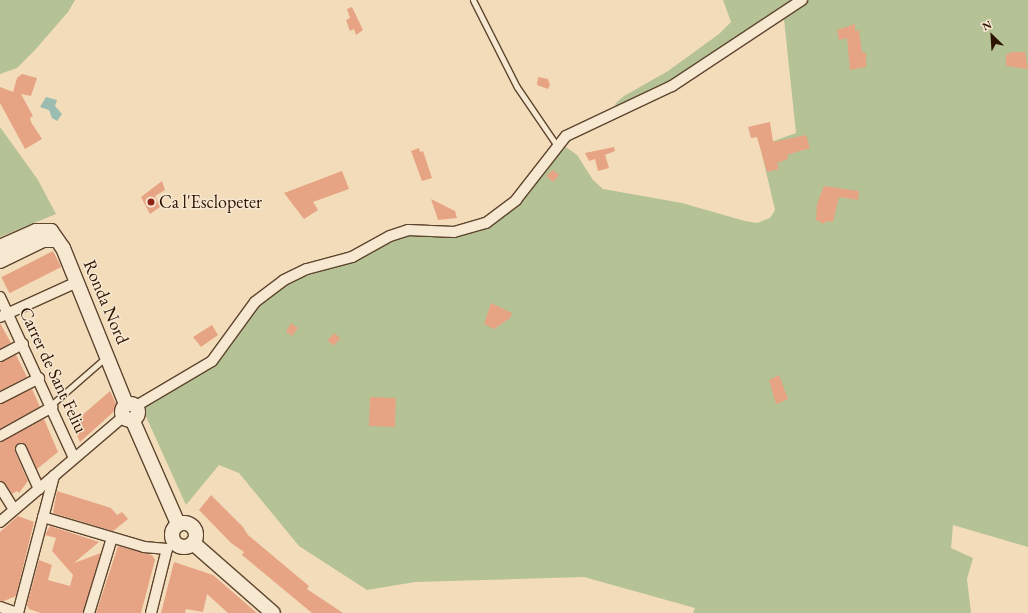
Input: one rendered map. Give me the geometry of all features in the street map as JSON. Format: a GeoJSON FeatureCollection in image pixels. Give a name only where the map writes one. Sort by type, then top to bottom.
{"type":"FeatureCollection","features":[{"type":"Feature","properties":{"kind":"street"},"geometry":{"type":"LineString","coordinates":[[0,522],[129,412],[212,361],[255,302],[284,280],[307,269],[352,257],[390,236],[408,230],[454,232],[486,223],[516,200],[566,136],[672,86],[802,0]]}},
{"type":"Feature","properties":{"kind":"street"},"geometry":{"type":"LineString","coordinates":[[0,247],[36,231],[53,235]]}},
{"type":"Feature","properties":{"kind":"street"},"geometry":{"type":"LineString","coordinates":[[0,261],[53,235]]}},
{"type":"Feature","properties":{"kind":"street","name":"Ronda Nord"},"geometry":{"type":"LineString","coordinates":[[53,235],[63,248],[108,355],[140,439],[178,524]]}},
{"type":"Feature","properties":{"kind":"street"},"geometry":{"type":"LineString","coordinates":[[4,315],[77,282]]}},
{"type":"Feature","properties":{"kind":"street","name":"Carrer de Sant Feliu"},"geometry":{"type":"LineString","coordinates":[[0,297],[4,315],[23,344],[74,458]]}},
{"type":"Feature","properties":{"kind":"street"},"geometry":{"type":"LineString","coordinates":[[0,356],[23,344]]}},
{"type":"Feature","properties":{"kind":"street"},"geometry":{"type":"LineString","coordinates":[[0,398],[39,378]]}},
{"type":"Feature","properties":{"kind":"street"},"geometry":{"type":"LineString","coordinates":[[0,436],[51,406]]}},
{"type":"Feature","properties":{"kind":"street"},"geometry":{"type":"LineString","coordinates":[[22,449],[39,489]]}},
{"type":"Feature","properties":{"kind":"street"},"geometry":{"type":"LineString","coordinates":[[0,607],[17,613],[54,476]]}},
{"type":"Feature","properties":{"kind":"street"},"geometry":{"type":"LineString","coordinates":[[0,487],[14,509]]}},
{"type":"Feature","properties":{"kind":"street"},"geometry":{"type":"LineString","coordinates":[[43,517],[144,547],[171,546],[184,547],[193,543],[196,534],[193,527],[187,523],[178,524],[172,532],[171,546],[151,613]]}},
{"type":"Feature","properties":{"kind":"street"},"geometry":{"type":"LineString","coordinates":[[89,613],[112,538]]}},
{"type":"Feature","properties":{"kind":"street"},"geometry":{"type":"LineString","coordinates":[[193,543],[274,613]]}},
{"type":"Feature","properties":{"kind":"lane"},"geometry":{"type":"LineString","coordinates":[[472,0],[517,87],[558,147]]}},
{"type":"Feature","properties":{"kind":"lane"},"geometry":{"type":"LineString","coordinates":[[51,406],[108,355]]}},
{"type":"Feature","properties":{"kind":"green space"},"geometry":{"type":"Polygon","coordinates":[[[0,0],[75,0],[68,12],[17,68],[0,74],[0,0]]]}},
{"type":"Feature","properties":{"kind":"green space"},"geometry":{"type":"Polygon","coordinates":[[[723,0],[794,0],[675,81],[617,110],[615,104],[624,96],[668,71],[719,34],[731,22],[723,0]]]}},
{"type":"Feature","properties":{"kind":"green space"},"geometry":{"type":"Polygon","coordinates":[[[809,0],[1028,0],[1028,547],[953,525],[951,548],[973,558],[967,579],[971,613],[693,613],[695,608],[584,577],[415,582],[367,590],[299,546],[239,473],[219,465],[186,505],[143,410],[147,404],[222,354],[266,295],[292,281],[363,257],[392,240],[410,236],[455,236],[477,232],[493,224],[528,195],[563,145],[577,155],[593,180],[603,189],[682,203],[745,221],[757,223],[770,218],[775,210],[760,146],[796,133],[784,19],[809,0]]]}},
{"type":"Feature","properties":{"kind":"green space"},"geometry":{"type":"Polygon","coordinates":[[[0,127],[38,180],[56,214],[0,237],[0,127]]]}},
{"type":"Feature","properties":{"kind":"water"},"geometry":{"type":"Polygon","coordinates":[[[46,97],[57,100],[55,106],[62,114],[57,121],[52,118],[49,110],[40,107],[46,97]]]}},
{"type":"Feature","properties":{"kind":"building"},"geometry":{"type":"Polygon","coordinates":[[[352,7],[363,30],[356,35],[354,29],[350,31],[346,20],[350,18],[347,9],[352,7]]]}},
{"type":"Feature","properties":{"kind":"building"},"geometry":{"type":"Polygon","coordinates":[[[855,24],[855,31],[859,30],[862,52],[866,53],[866,67],[850,70],[847,38],[839,40],[837,30],[855,24]]]}},
{"type":"Feature","properties":{"kind":"building"},"geometry":{"type":"Polygon","coordinates":[[[1012,52],[1025,52],[1028,69],[1006,66],[1006,55],[1012,52]]]}},
{"type":"Feature","properties":{"kind":"building"},"geometry":{"type":"Polygon","coordinates":[[[22,74],[37,78],[31,96],[21,94],[33,116],[30,118],[31,122],[42,139],[25,149],[0,103],[0,87],[13,92],[17,78],[22,74]]]}},
{"type":"Feature","properties":{"kind":"building"},"geometry":{"type":"Polygon","coordinates":[[[538,77],[548,79],[550,85],[548,89],[537,85],[538,77]]]}},
{"type":"Feature","properties":{"kind":"building"},"geometry":{"type":"Polygon","coordinates":[[[770,122],[773,142],[806,135],[810,148],[787,155],[788,159],[777,163],[779,169],[767,172],[757,137],[751,138],[748,127],[770,122]]]}},
{"type":"Feature","properties":{"kind":"building"},"geometry":{"type":"Polygon","coordinates":[[[614,147],[615,151],[605,155],[609,168],[598,171],[595,159],[589,161],[585,153],[614,147]]]}},
{"type":"Feature","properties":{"kind":"building"},"geometry":{"type":"Polygon","coordinates":[[[419,148],[420,152],[423,151],[432,178],[422,181],[411,151],[419,148]]]}},
{"type":"Feature","properties":{"kind":"building"},"geometry":{"type":"Polygon","coordinates":[[[553,170],[559,175],[553,182],[546,176],[553,170]]]}},
{"type":"Feature","properties":{"kind":"building"},"geometry":{"type":"Polygon","coordinates":[[[342,171],[349,189],[313,202],[318,210],[304,219],[284,193],[342,171]]]}},
{"type":"Feature","properties":{"kind":"building","name":"Ca l'Esclopeter"},"geometry":{"type":"Polygon","coordinates":[[[162,181],[165,190],[155,196],[160,207],[150,214],[141,197],[162,181]]]}},
{"type":"Feature","properties":{"kind":"building"},"geometry":{"type":"Polygon","coordinates":[[[824,186],[859,191],[858,200],[839,197],[833,222],[826,221],[824,224],[816,220],[817,204],[824,186]]]}},
{"type":"Feature","properties":{"kind":"building"},"geometry":{"type":"Polygon","coordinates":[[[431,199],[455,211],[457,218],[438,220],[431,199]]]}},
{"type":"Feature","properties":{"kind":"building"},"geometry":{"type":"Polygon","coordinates":[[[53,251],[61,267],[9,293],[1,277],[53,251]]]}},
{"type":"Feature","properties":{"kind":"building"},"geometry":{"type":"Polygon","coordinates":[[[491,303],[512,313],[510,318],[494,329],[484,324],[491,303]]]}},
{"type":"Feature","properties":{"kind":"building"},"geometry":{"type":"Polygon","coordinates":[[[0,323],[11,343],[0,349],[0,323]]]}},
{"type":"Feature","properties":{"kind":"building"},"geometry":{"type":"Polygon","coordinates":[[[291,323],[298,328],[292,336],[286,332],[291,323]]]}},
{"type":"Feature","properties":{"kind":"building"},"geometry":{"type":"Polygon","coordinates":[[[212,325],[218,335],[201,347],[193,337],[212,325]]]}},
{"type":"Feature","properties":{"kind":"building"},"geometry":{"type":"Polygon","coordinates":[[[334,333],[340,338],[334,346],[328,341],[334,333]]]}},
{"type":"Feature","properties":{"kind":"building"},"geometry":{"type":"Polygon","coordinates":[[[16,355],[27,377],[0,391],[0,362],[16,355]]]}},
{"type":"Feature","properties":{"kind":"building"},"geometry":{"type":"Polygon","coordinates":[[[779,375],[788,399],[776,404],[769,380],[779,375]]]}},
{"type":"Feature","properties":{"kind":"building"},"geometry":{"type":"Polygon","coordinates":[[[32,389],[40,407],[0,429],[0,404],[32,389]]]}},
{"type":"Feature","properties":{"kind":"building"},"geometry":{"type":"Polygon","coordinates":[[[110,391],[118,408],[80,442],[72,424],[110,391]]]}},
{"type":"Feature","properties":{"kind":"building"},"geometry":{"type":"Polygon","coordinates":[[[370,397],[396,398],[395,427],[369,426],[370,397]]]}},
{"type":"Feature","properties":{"kind":"building"},"geometry":{"type":"Polygon","coordinates":[[[44,419],[58,452],[37,469],[25,444],[16,445],[15,452],[28,481],[19,493],[17,491],[12,494],[5,483],[0,481],[0,442],[44,419]]]}},
{"type":"Feature","properties":{"kind":"building"},"geometry":{"type":"Polygon","coordinates":[[[57,491],[111,508],[117,515],[122,512],[128,519],[113,531],[53,513],[57,491]]]}},
{"type":"Feature","properties":{"kind":"building"},"geometry":{"type":"Polygon","coordinates":[[[211,495],[243,527],[248,535],[309,586],[307,589],[343,613],[312,613],[242,555],[244,552],[231,543],[199,510],[211,495]]]}},
{"type":"Feature","properties":{"kind":"building"},"geometry":{"type":"Polygon","coordinates":[[[18,516],[34,522],[16,596],[0,601],[0,532],[18,516]]]}},
{"type":"Feature","properties":{"kind":"building"},"geometry":{"type":"Polygon","coordinates":[[[50,526],[99,542],[74,563],[101,553],[83,613],[41,613],[29,609],[27,605],[39,560],[52,565],[48,580],[70,586],[73,575],[52,551],[56,538],[45,535],[50,526]]]}},
{"type":"Feature","properties":{"kind":"building"},"geometry":{"type":"Polygon","coordinates":[[[118,546],[152,555],[155,560],[141,613],[96,613],[118,546]]]}},
{"type":"Feature","properties":{"kind":"building"},"geometry":{"type":"Polygon","coordinates":[[[174,562],[213,575],[257,613],[228,613],[207,594],[203,612],[186,609],[185,613],[161,613],[174,562]]]}},
{"type":"Feature","properties":{"kind":"place","name":"Ca l'Esclopeter"},"geometry":{"type":"Point","coordinates":[151,202]}}]}
